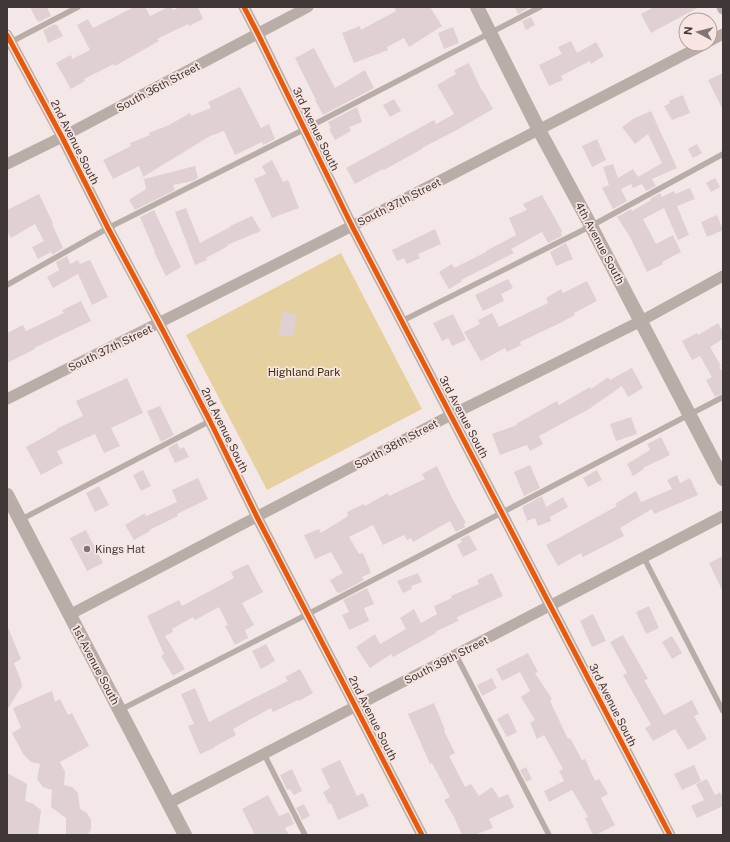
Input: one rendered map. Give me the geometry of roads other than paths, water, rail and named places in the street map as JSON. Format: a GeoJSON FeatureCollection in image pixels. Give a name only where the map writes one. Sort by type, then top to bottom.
{"type":"FeatureCollection","features":[{"type":"Feature","properties":{"kind":"street","name":"3rd Avenue South"},"geometry":{"type":"LineString","coordinates":[[244,7],[352,226],[670,835]]}},
{"type":"Feature","properties":{"kind":"street","name":"South 36th Street"},"geometry":{"type":"LineString","coordinates":[[7,164],[62,137],[308,7]]}},
{"type":"Feature","properties":{"kind":"street","name":"4th Avenue South"},"geometry":{"type":"LineString","coordinates":[[477,7],[539,130],[591,226],[723,479]]}},
{"type":"Feature","properties":{"kind":"street","name":"2nd Avenue South"},"geometry":{"type":"LineString","coordinates":[[8,40],[62,137],[108,228],[160,323],[257,517],[422,835]]}},
{"type":"Feature","properties":{"kind":"street","name":"South 37th Street"},"geometry":{"type":"LineString","coordinates":[[7,399],[352,226],[690,52]]}},
{"type":"Feature","properties":{"kind":"street","name":"South 38th Street"},"geometry":{"type":"LineString","coordinates":[[69,614],[451,415],[641,321],[723,276]]}},
{"type":"Feature","properties":{"kind":"street","name":"1st Avenue South"},"geometry":{"type":"LineString","coordinates":[[7,495],[185,835]]}},
{"type":"Feature","properties":{"kind":"street","name":"South 39th Street"},"geometry":{"type":"LineString","coordinates":[[169,803],[723,516]]}},
{"type":"Feature","properties":{"kind":"lane"},"geometry":{"type":"LineString","coordinates":[[8,40],[78,7]]}},
{"type":"Feature","properties":{"kind":"lane"},"geometry":{"type":"LineString","coordinates":[[7,285],[108,228],[305,129],[540,7]]}},
{"type":"Feature","properties":{"kind":"lane"},"geometry":{"type":"LineString","coordinates":[[402,321],[591,226],[723,154]]}},
{"type":"Feature","properties":{"kind":"lane"},"geometry":{"type":"LineString","coordinates":[[120,710],[308,614],[723,397]]}},
{"type":"Feature","properties":{"kind":"lane"},"geometry":{"type":"LineString","coordinates":[[20,520],[210,422]]}},
{"type":"Feature","properties":{"kind":"lane"},"geometry":{"type":"LineString","coordinates":[[644,558],[723,711]]}},
{"type":"Feature","properties":{"kind":"lane"},"geometry":{"type":"LineString","coordinates":[[456,655],[549,835]]}},
{"type":"Feature","properties":{"kind":"lane"},"geometry":{"type":"LineString","coordinates":[[264,754],[305,835]]}},
{"type":"Feature","properties":{"kind":"place","name":"Kings Hat"},"geometry":{"type":"Point","coordinates":[87,549]}},
{"type":"Feature","properties":{"kind":"park label","name":"Highland Park"},"geometry":{"type":"Point","coordinates":[304,372]}}]}
